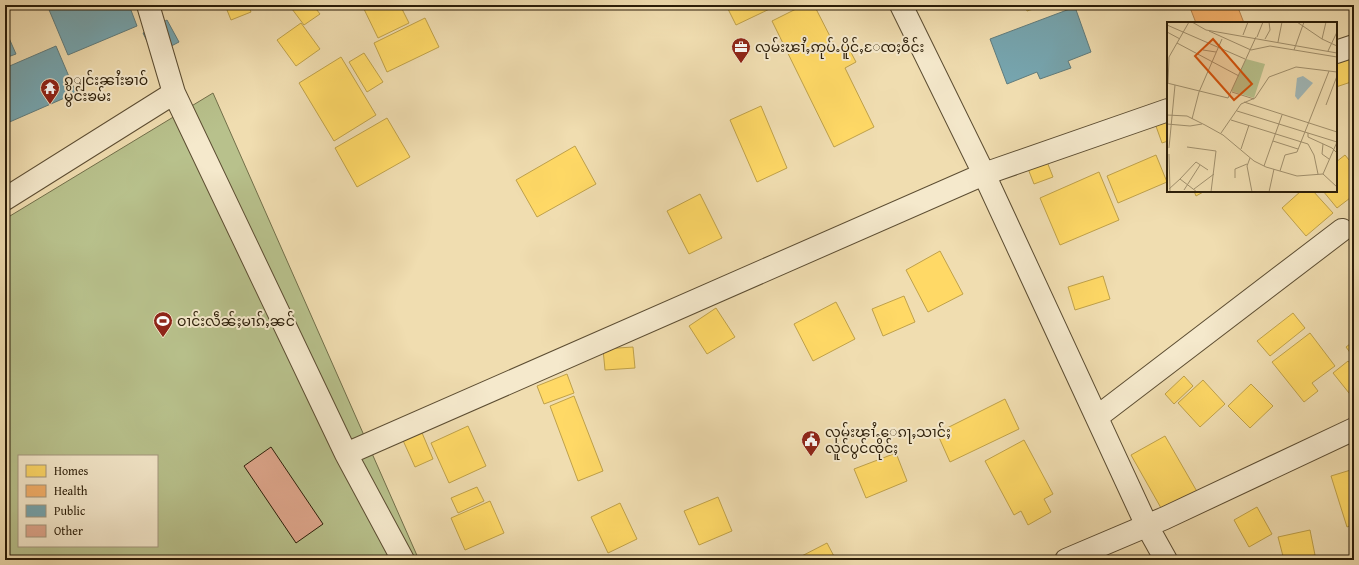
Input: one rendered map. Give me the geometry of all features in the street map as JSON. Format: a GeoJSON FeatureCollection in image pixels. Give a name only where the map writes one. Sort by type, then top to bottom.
{"type":"FeatureCollection","features":[{"type":"Feature","properties":{"kind":"street"},"geometry":{"type":"LineString","coordinates":[[148,5],[174,93],[346,454],[403,560]]}},
{"type":"Feature","properties":{"kind":"street"},"geometry":{"type":"LineString","coordinates":[[901,5],[984,174],[1147,526],[1166,560]]}},
{"type":"Feature","properties":{"kind":"street"},"geometry":{"type":"LineString","coordinates":[[1337,52],[1354,46]]}},
{"type":"Feature","properties":{"kind":"street"},"geometry":{"type":"LineString","coordinates":[[5,198],[174,93]]}},
{"type":"Feature","properties":{"kind":"street"},"geometry":{"type":"LineString","coordinates":[[346,454],[984,174],[1167,110]]}},
{"type":"Feature","properties":{"kind":"street"},"geometry":{"type":"LineString","coordinates":[[1097,417],[1342,230]]}},
{"type":"Feature","properties":{"kind":"street"},"geometry":{"type":"LineString","coordinates":[[1066,560],[1147,526],[1354,429]]}},
{"type":"Feature","properties":{"kind":"green space","name":"ဝၢင်းလဵၼ်ႈမၢၵ်ႇၼင်"},"geometry":{"type":"Polygon","coordinates":[[[213,93],[419,560],[5,560],[5,219],[213,93]]]}},
{"type":"Feature","properties":{"kind":"building: Homes"},"geometry":{"type":"Polygon","coordinates":[[[225,5],[248,5],[251,12],[231,20],[225,5]]]}},
{"type":"Feature","properties":{"kind":"building: Homes"},"geometry":{"type":"Polygon","coordinates":[[[289,5],[313,5],[320,14],[304,25],[289,5]]]}},
{"type":"Feature","properties":{"kind":"building: Homes"},"geometry":{"type":"Polygon","coordinates":[[[362,5],[400,5],[409,23],[378,38],[362,5]]]}},
{"type":"Feature","properties":{"kind":"building: Homes"},"geometry":{"type":"Polygon","coordinates":[[[726,5],[778,5],[736,25],[726,5]]]}},
{"type":"Feature","properties":{"kind":"building: Homes"},"geometry":{"type":"Polygon","coordinates":[[[804,5],[814,5],[837,50],[847,45],[856,62],[845,68],[874,127],[834,147],[772,21],[804,5]]]}},
{"type":"Feature","properties":{"kind":"building: Homes"},"geometry":{"type":"Polygon","coordinates":[[[1025,5],[1046,5],[1027,11],[1025,5]]]}},
{"type":"Feature","properties":{"kind":"building: Homes"},"geometry":{"type":"Polygon","coordinates":[[[425,18],[439,47],[387,72],[374,43],[425,18]]]}},
{"type":"Feature","properties":{"kind":"building: Homes"},"geometry":{"type":"Polygon","coordinates":[[[301,23],[320,49],[296,66],[277,40],[301,23]]]}},
{"type":"Feature","properties":{"kind":"building: Homes"},"geometry":{"type":"Polygon","coordinates":[[[1354,50],[1354,81],[1337,87],[1337,56],[1354,50]]]}},
{"type":"Feature","properties":{"kind":"building: Homes"},"geometry":{"type":"Polygon","coordinates":[[[364,53],[383,82],[367,92],[349,62],[364,53]]]}},
{"type":"Feature","properties":{"kind":"building: Homes"},"geometry":{"type":"Polygon","coordinates":[[[341,57],[376,115],[334,141],[299,83],[341,57]]]}},
{"type":"Feature","properties":{"kind":"building: Homes"},"geometry":{"type":"Polygon","coordinates":[[[761,106],[787,168],[757,182],[730,120],[761,106]]]}},
{"type":"Feature","properties":{"kind":"building: Homes"},"geometry":{"type":"Polygon","coordinates":[[[1167,109],[1167,141],[1162,143],[1152,115],[1167,109]]]}},
{"type":"Feature","properties":{"kind":"building: Homes"},"geometry":{"type":"Polygon","coordinates":[[[387,118],[410,157],[357,187],[335,148],[387,118]]]}},
{"type":"Feature","properties":{"kind":"building: Homes"},"geometry":{"type":"Polygon","coordinates":[[[575,146],[596,184],[537,217],[516,180],[575,146]]]}},
{"type":"Feature","properties":{"kind":"building: Homes"},"geometry":{"type":"Polygon","coordinates":[[[1044,154],[1053,177],[1034,184],[1025,161],[1044,154]]]}},
{"type":"Feature","properties":{"kind":"building: Homes"},"geometry":{"type":"Polygon","coordinates":[[[1156,155],[1167,182],[1118,203],[1107,176],[1156,155]]]}},
{"type":"Feature","properties":{"kind":"building: Homes"},"geometry":{"type":"Polygon","coordinates":[[[1345,155],[1354,166],[1354,195],[1337,208],[1324,192],[1337,192],[1337,161],[1345,155]]]}},
{"type":"Feature","properties":{"kind":"building: Homes"},"geometry":{"type":"Polygon","coordinates":[[[1099,172],[1119,220],[1060,245],[1040,198],[1099,172]]]}},
{"type":"Feature","properties":{"kind":"building: Homes"},"geometry":{"type":"Polygon","coordinates":[[[1194,192],[1203,192],[1196,196],[1194,192]]]}},
{"type":"Feature","properties":{"kind":"building: Homes"},"geometry":{"type":"Polygon","coordinates":[[[1300,192],[1314,192],[1333,213],[1306,236],[1282,208],[1300,192]]]}},
{"type":"Feature","properties":{"kind":"building: Homes"},"geometry":{"type":"Polygon","coordinates":[[[700,194],[722,238],[689,254],[667,211],[700,194]]]}},
{"type":"Feature","properties":{"kind":"building: Homes"},"geometry":{"type":"Polygon","coordinates":[[[940,251],[963,294],[928,312],[906,270],[940,251]]]}},
{"type":"Feature","properties":{"kind":"building: Homes"},"geometry":{"type":"Polygon","coordinates":[[[1103,276],[1110,299],[1075,310],[1068,287],[1103,276]]]}},
{"type":"Feature","properties":{"kind":"building: Homes"},"geometry":{"type":"Polygon","coordinates":[[[904,296],[915,322],[883,336],[872,309],[904,296]]]}},
{"type":"Feature","properties":{"kind":"building: Homes"},"geometry":{"type":"Polygon","coordinates":[[[836,302],[855,339],[813,361],[794,324],[836,302]]]}},
{"type":"Feature","properties":{"kind":"building: Homes"},"geometry":{"type":"Polygon","coordinates":[[[716,308],[735,337],[707,354],[689,326],[716,308]]]}},
{"type":"Feature","properties":{"kind":"building: Homes"},"geometry":{"type":"Polygon","coordinates":[[[1293,313],[1305,328],[1270,356],[1257,341],[1293,313]]]}},
{"type":"Feature","properties":{"kind":"building: Homes"},"geometry":{"type":"Polygon","coordinates":[[[1310,333],[1335,366],[1312,383],[1318,391],[1304,402],[1272,362],[1310,333]]]}},
{"type":"Feature","properties":{"kind":"building: Homes"},"geometry":{"type":"Polygon","coordinates":[[[1354,341],[1354,358],[1346,347],[1354,341]]]}},
{"type":"Feature","properties":{"kind":"building: Homes"},"geometry":{"type":"Polygon","coordinates":[[[633,347],[635,368],[605,370],[603,349],[633,347]]]}},
{"type":"Feature","properties":{"kind":"building: Homes"},"geometry":{"type":"Polygon","coordinates":[[[1348,361],[1354,368],[1353,398],[1333,373],[1348,361]]]}},
{"type":"Feature","properties":{"kind":"building: Homes"},"geometry":{"type":"Polygon","coordinates":[[[567,374],[574,393],[544,404],[537,386],[567,374]]]}},
{"type":"Feature","properties":{"kind":"building: Homes"},"geometry":{"type":"Polygon","coordinates":[[[1184,376],[1193,386],[1174,404],[1165,394],[1184,376]]]}},
{"type":"Feature","properties":{"kind":"building: Homes"},"geometry":{"type":"Polygon","coordinates":[[[1203,380],[1225,404],[1200,427],[1178,403],[1203,380]]]}},
{"type":"Feature","properties":{"kind":"building: Homes"},"geometry":{"type":"Polygon","coordinates":[[[1251,384],[1273,406],[1250,428],[1228,406],[1251,384]]]}},
{"type":"Feature","properties":{"kind":"building: Homes"},"geometry":{"type":"Polygon","coordinates":[[[574,396],[603,471],[578,481],[550,406],[574,396]]]}},
{"type":"Feature","properties":{"kind":"building: Homes"},"geometry":{"type":"Polygon","coordinates":[[[1005,399],[1019,429],[950,462],[937,433],[1005,399]]]}},
{"type":"Feature","properties":{"kind":"building: Homes"},"geometry":{"type":"Polygon","coordinates":[[[468,426],[486,466],[449,483],[431,443],[468,426]]]}},
{"type":"Feature","properties":{"kind":"building: Homes"},"geometry":{"type":"Polygon","coordinates":[[[420,428],[433,459],[415,467],[401,436],[420,428]]]}},
{"type":"Feature","properties":{"kind":"building: Homes"},"geometry":{"type":"Polygon","coordinates":[[[1165,436],[1199,495],[1165,515],[1131,455],[1165,436]]]}},
{"type":"Feature","properties":{"kind":"building: Homes"},"geometry":{"type":"Polygon","coordinates":[[[1024,440],[1053,494],[1044,499],[1051,512],[1028,525],[1021,511],[1014,515],[985,461],[1024,440]]]}},
{"type":"Feature","properties":{"kind":"building: Homes"},"geometry":{"type":"Polygon","coordinates":[[[896,453],[907,481],[866,498],[854,469],[896,453]]]}},
{"type":"Feature","properties":{"kind":"building: Homes"},"geometry":{"type":"Polygon","coordinates":[[[1354,469],[1354,524],[1347,527],[1331,476],[1354,469]]]}},
{"type":"Feature","properties":{"kind":"building: Homes"},"geometry":{"type":"Polygon","coordinates":[[[477,487],[484,501],[458,513],[451,498],[477,487]]]}},
{"type":"Feature","properties":{"kind":"building: Homes"},"geometry":{"type":"Polygon","coordinates":[[[718,497],[732,531],[699,545],[684,511],[718,497]]]}},
{"type":"Feature","properties":{"kind":"building: Homes"},"geometry":{"type":"Polygon","coordinates":[[[490,501],[504,533],[465,550],[451,518],[490,501]]]}},
{"type":"Feature","properties":{"kind":"building: Homes"},"geometry":{"type":"Polygon","coordinates":[[[620,503],[637,539],[608,553],[591,517],[620,503]]]}},
{"type":"Feature","properties":{"kind":"building: Homes"},"geometry":{"type":"Polygon","coordinates":[[[1257,507],[1272,534],[1249,547],[1234,520],[1257,507]]]}},
{"type":"Feature","properties":{"kind":"building: Homes"},"geometry":{"type":"Polygon","coordinates":[[[1310,530],[1315,555],[1292,560],[1284,560],[1278,537],[1310,530]]]}},
{"type":"Feature","properties":{"kind":"building: Homes"},"geometry":{"type":"Polygon","coordinates":[[[827,543],[836,560],[794,560],[827,543]]]}},
{"type":"Feature","properties":{"kind":"building: Health"},"geometry":{"type":"Polygon","coordinates":[[[1189,5],[1237,5],[1244,22],[1196,22],[1189,5]]]}},
{"type":"Feature","properties":{"kind":"building: Health"},"geometry":{"type":"Polygon","coordinates":[[[1284,5],[1306,5],[1285,9],[1284,5]]]}},
{"type":"Feature","properties":{"kind":"building: Public"},"geometry":{"type":"Polygon","coordinates":[[[47,5],[129,5],[137,26],[68,55],[47,5]]]}},
{"type":"Feature","properties":{"kind":"building: Public"},"geometry":{"type":"Polygon","coordinates":[[[1075,7],[1091,52],[1068,61],[1071,68],[1040,79],[1037,72],[1007,84],[990,39],[1075,7]]]}},
{"type":"Feature","properties":{"kind":"building: Public"},"geometry":{"type":"Polygon","coordinates":[[[167,20],[179,42],[154,55],[143,33],[167,20]]]}},
{"type":"Feature","properties":{"kind":"building: Public"},"geometry":{"type":"Polygon","coordinates":[[[5,29],[16,54],[5,58],[5,29]]]}},
{"type":"Feature","properties":{"kind":"building: Public"},"geometry":{"type":"Polygon","coordinates":[[[56,46],[76,93],[5,124],[5,68],[56,46]]]}},
{"type":"Feature","properties":{"kind":"building: Other"},"geometry":{"type":"Polygon","coordinates":[[[271,447],[323,524],[296,543],[244,466],[271,447]]]}},
{"type":"Feature","properties":{"kind":"place","name":"လုမ်းၽၢႆႇဢုပ်ႉပိူင်ႇႄၸႈဝဵင်း"},"geometry":{"type":"Point","coordinates":[741,64]}},
{"type":"Feature","properties":{"kind":"place","name":"ၵွျင်းၼၢႆးၶၢဝ် မွင်းၶမ်း"},"geometry":{"type":"Point","coordinates":[50,105]}},
{"type":"Feature","properties":{"kind":"place","name":"ဝၢင်းလဵၼ်ႈမၢၵ်ႇၼင်"},"geometry":{"type":"Point","coordinates":[163,338]}},
{"type":"Feature","properties":{"kind":"place","name":"လုမ်းၽၢႆႇေၵႃႇသၢင်ႈ လူင်ပွင်ၸိုင်ႈ"},"geometry":{"type":"Point","coordinates":[811,457]}}]}
